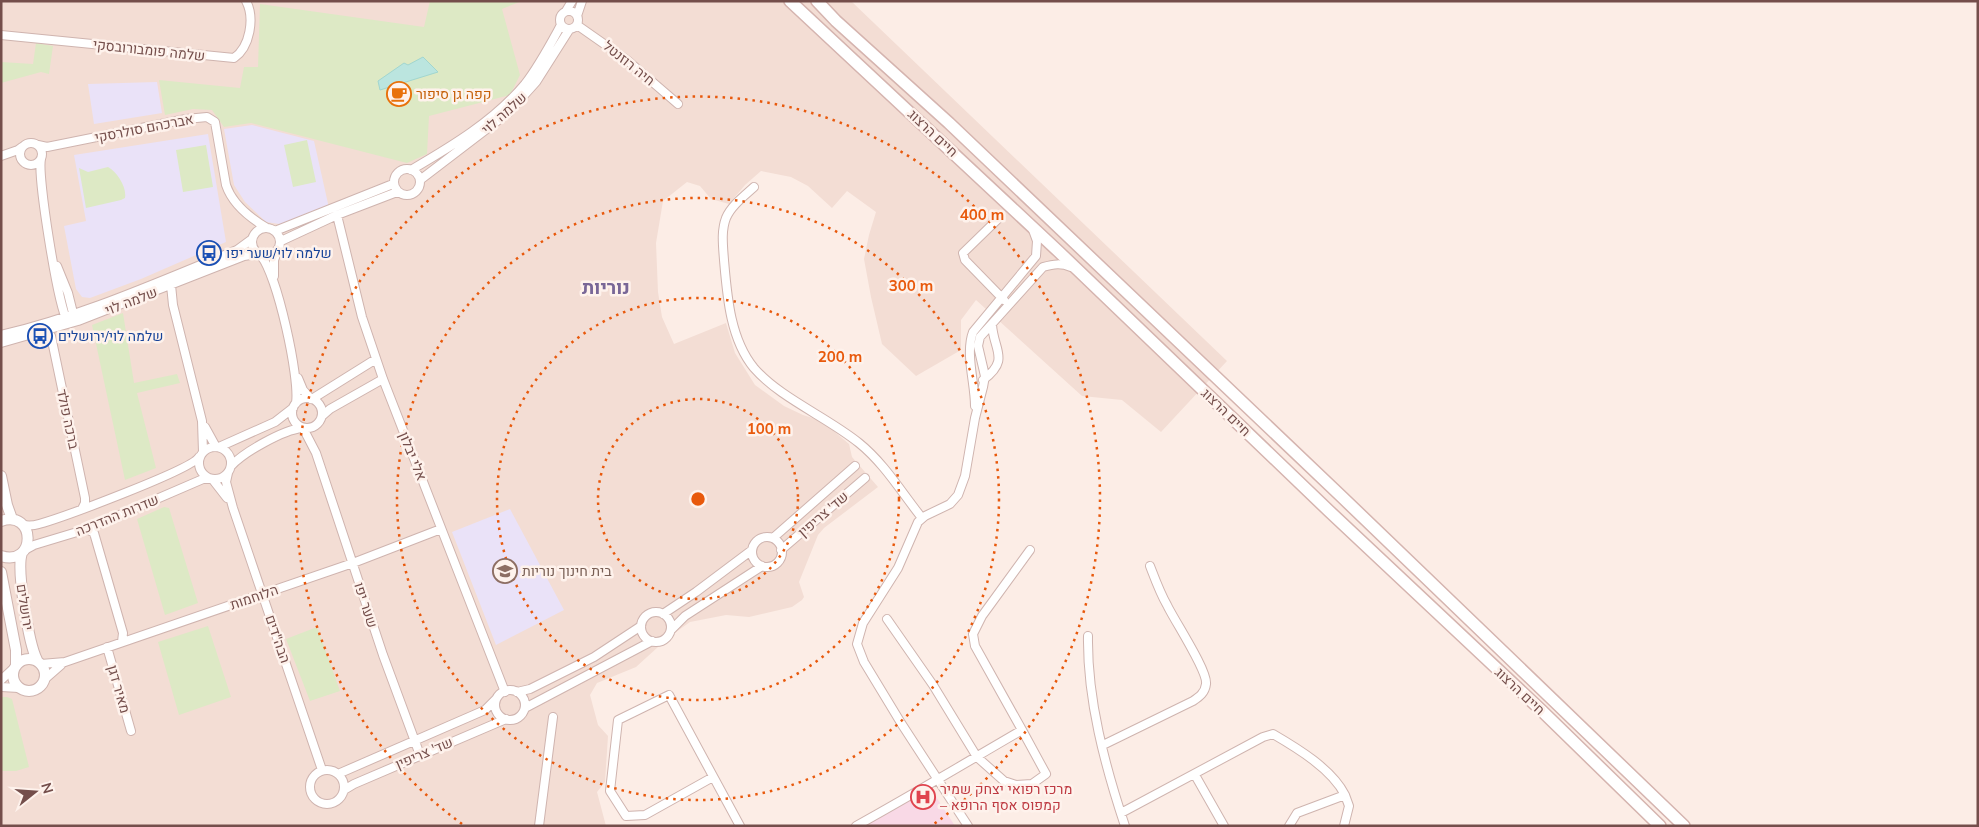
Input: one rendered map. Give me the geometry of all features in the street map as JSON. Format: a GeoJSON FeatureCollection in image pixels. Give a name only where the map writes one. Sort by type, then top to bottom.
{"type":"FeatureCollection","features":[{"type":"Feature","properties":{"kind":"main road","name":"חיים הרצוג"},"geometry":{"type":"LineString","coordinates":[[790,1],[1031,225],[1322,504],[1541,710],[1660,826]]}},
{"type":"Feature","properties":{"kind":"main road","name":"חיים הרצוג"},"geometry":{"type":"LineString","coordinates":[[817,1],[1543,688],[1684,826]]}},
{"type":"Feature","properties":{"kind":"main road"},"geometry":{"type":"LineString","coordinates":[[826,1],[836,21]]}},
{"type":"Feature","properties":{"kind":"street","name":"שלמה פומבורובסקי"},"geometry":{"type":"LineString","coordinates":[[1,35],[234,58],[242,52],[248,40],[251,14],[246,1]]}},
{"type":"Feature","properties":{"kind":"street"},"geometry":{"type":"LineString","coordinates":[[572,1],[560,17],[561,25],[569,30],[577,25],[577,16],[582,1]]}},
{"type":"Feature","properties":{"kind":"street"},"geometry":{"type":"LineString","coordinates":[[566,11],[573,12],[577,16]]}},
{"type":"Feature","properties":{"kind":"street","name":"שלמה לוי"},"geometry":{"type":"LineString","coordinates":[[412,170],[466,136],[512,98],[526,83],[561,25]]}},
{"type":"Feature","properties":{"kind":"street","name":"חיה רוזנטל"},"geometry":{"type":"LineString","coordinates":[[577,25],[627,60],[678,104]]}},
{"type":"Feature","properties":{"kind":"street","name":"שלמה לוי"},"geometry":{"type":"LineString","coordinates":[[420,180],[509,112],[536,82],[569,30]]}},
{"type":"Feature","properties":{"kind":"street","name":"אברכהם סולרסקי"},"geometry":{"type":"LineString","coordinates":[[38,145],[47,147],[182,120],[207,117],[215,122],[226,185],[230,194],[237,204],[267,228]]}},
{"type":"Feature","properties":{"kind":"street"},"geometry":{"type":"LineString","coordinates":[[1,157],[18,150],[28,143],[38,145],[42,152],[40,159],[41,182],[52,252],[70,324]]}},
{"type":"Feature","properties":{"kind":"street"},"geometry":{"type":"LineString","coordinates":[[22,147],[20,153],[41,182]]}},
{"type":"Feature","properties":{"kind":"street"},"geometry":{"type":"LineString","coordinates":[[1,157],[36,164],[40,159]]}},
{"type":"Feature","properties":{"kind":"street"},"geometry":{"type":"LineString","coordinates":[[407,169],[412,170],[420,180],[419,188],[413,194],[404,196],[397,192],[393,184],[395,175],[407,169]]}},
{"type":"Feature","properties":{"kind":"street"},"geometry":{"type":"LineString","coordinates":[[322,416],[320,406],[303,390],[294,365],[275,285],[268,265],[254,249],[252,239],[256,232],[267,228],[275,231],[393,184]]}},
{"type":"Feature","properties":{"kind":"street"},"geometry":{"type":"LineString","coordinates":[[754,187],[726,218],[723,236],[730,309],[737,336],[745,356],[764,378],[780,391],[860,443],[882,466],[922,518]]}},
{"type":"Feature","properties":{"kind":"street"},"geometry":{"type":"LineString","coordinates":[[280,241],[337,215],[397,192]]}},
{"type":"Feature","properties":{"kind":"street","name":"אלי יבלון"},"geometry":{"type":"LineString","coordinates":[[337,215],[362,317],[383,379],[505,692]]}},
{"type":"Feature","properties":{"kind":"street"},"geometry":{"type":"LineString","coordinates":[[998,219],[963,253],[965,260],[1009,305]]}},
{"type":"Feature","properties":{"kind":"street"},"geometry":{"type":"LineString","coordinates":[[975,418],[974,380],[969,342],[973,332],[1036,256],[1037,241],[1031,225]]}},
{"type":"Feature","properties":{"kind":"street"},"geometry":{"type":"LineString","coordinates":[[275,231],[280,241],[280,248],[274,260],[275,285]]}},
{"type":"Feature","properties":{"kind":"street","name":"שלמה לוי"},"geometry":{"type":"LineString","coordinates":[[1,335],[69,315],[122,296],[242,247],[252,239]]}},
{"type":"Feature","properties":{"kind":"street"},"geometry":{"type":"LineString","coordinates":[[260,255],[269,256],[277,252]]}},
{"type":"Feature","properties":{"kind":"street","name":"שלמה לוי"},"geometry":{"type":"LineString","coordinates":[[1,343],[70,324],[244,256],[260,255]]}},
{"type":"Feature","properties":{"kind":"street"},"geometry":{"type":"LineString","coordinates":[[968,826],[864,662],[857,644],[863,623],[898,568],[915,528],[922,518],[950,504],[958,495],[965,476],[984,380],[978,346],[980,336],[1043,267],[1062,264],[1078,270]]}},
{"type":"Feature","properties":{"kind":"street"},"geometry":{"type":"LineString","coordinates":[[168,286],[202,421],[200,471],[211,479],[222,478],[246,453],[292,430],[312,428],[317,425],[322,416],[330,409],[383,379]]}},
{"type":"Feature","properties":{"kind":"street"},"geometry":{"type":"LineString","coordinates":[[974,380],[984,380],[994,370],[1000,358],[992,332],[992,324]]}},
{"type":"Feature","properties":{"kind":"street","name":"ברכה פולד"},"geometry":{"type":"LineString","coordinates":[[46,330],[51,336],[85,498],[82,509]]}},
{"type":"Feature","properties":{"kind":"street"},"geometry":{"type":"LineString","coordinates":[[201,455],[209,448],[217,447],[275,422],[301,400],[312,399],[376,359]]}},
{"type":"Feature","properties":{"kind":"street"},"geometry":{"type":"LineString","coordinates":[[294,365],[297,390],[294,420],[303,428]]}},
{"type":"Feature","properties":{"kind":"street"},"geometry":{"type":"LineString","coordinates":[[202,421],[217,447],[229,456],[230,470]]}},
{"type":"Feature","properties":{"kind":"street","name":"שער יפו"},"geometry":{"type":"LineString","coordinates":[[316,453],[314,433],[317,425]]}},
{"type":"Feature","properties":{"kind":"street","name":"שער יפו"},"geometry":{"type":"LineString","coordinates":[[303,428],[316,453],[382,655],[420,755]]}},
{"type":"Feature","properties":{"kind":"street","name":"שדרות ההדרכה"},"geometry":{"type":"LineString","coordinates":[[23,525],[38,524],[82,509],[174,473],[193,464],[201,455]]}},
{"type":"Feature","properties":{"kind":"street","name":"שד' צריפין"},"geometry":{"type":"LineString","coordinates":[[773,538],[855,466]]}},
{"type":"Feature","properties":{"kind":"street","name":"הבה\"דים"},"geometry":{"type":"LineString","coordinates":[[230,470],[226,482],[233,508],[322,770]]}},
{"type":"Feature","properties":{"kind":"street"},"geometry":{"type":"LineString","coordinates":[[1,476],[12,520]]}},
{"type":"Feature","properties":{"kind":"street","name":"שד' צריפין"},"geometry":{"type":"LineString","coordinates":[[781,550],[865,478]]}},
{"type":"Feature","properties":{"kind":"street","name":"שדרות ההדרכה"},"geometry":{"type":"LineString","coordinates":[[22,552],[34,545],[87,529],[203,479],[211,479]]}},
{"type":"Feature","properties":{"kind":"street","name":"הבה\"דים"},"geometry":{"type":"LineString","coordinates":[[211,479],[225,494],[233,508]]}},
{"type":"Feature","properties":{"kind":"street"},"geometry":{"type":"LineString","coordinates":[[1,521],[12,520],[23,525]]}},
{"type":"Feature","properties":{"kind":"street","name":"ירושלים"},"geometry":{"type":"LineString","coordinates":[[23,525],[28,537],[28,543],[19,559],[19,571],[32,646],[39,662]]}},
{"type":"Feature","properties":{"kind":"street"},"geometry":{"type":"LineString","coordinates":[[87,529],[94,533],[123,633],[122,642]]}},
{"type":"Feature","properties":{"kind":"street","name":"הלוחמות"},"geometry":{"type":"LineString","coordinates":[[45,679],[65,662],[353,563],[442,529]]}},
{"type":"Feature","properties":{"kind":"street"},"geometry":{"type":"LineString","coordinates":[[524,708],[652,641],[662,641],[685,616],[762,566],[776,563],[781,550],[777,541],[769,537],[760,538],[752,550],[663,614]]}},
{"type":"Feature","properties":{"kind":"street"},"geometry":{"type":"LineString","coordinates":[[752,550],[754,560],[762,566]]}},
{"type":"Feature","properties":{"kind":"street"},"geometry":{"type":"LineString","coordinates":[[887,619],[933,685],[977,756],[1004,781],[1016,786],[1032,784],[1046,774],[975,646],[973,634],[982,616],[1030,550]]}},
{"type":"Feature","properties":{"kind":"street"},"geometry":{"type":"LineString","coordinates":[[1,556],[10,557],[22,552]]}},
{"type":"Feature","properties":{"kind":"street"},"geometry":{"type":"LineString","coordinates":[[1103,745],[1192,702],[1202,694],[1206,683],[1196,658],[1166,604],[1150,566]]}},
{"type":"Feature","properties":{"kind":"street","name":"ירושלים"},"geometry":{"type":"LineString","coordinates":[[1,572],[16,650],[15,667]]}},
{"type":"Feature","properties":{"kind":"street"},"geometry":{"type":"LineString","coordinates":[[517,692],[523,699],[524,708],[520,717],[506,720],[501,717],[496,709],[496,699],[505,692],[530,689],[594,657],[641,626],[649,614],[656,612],[663,614],[670,621],[671,630]]}},
{"type":"Feature","properties":{"kind":"street"},"geometry":{"type":"LineString","coordinates":[[641,626],[644,635],[652,641]]}},
{"type":"Feature","properties":{"kind":"street"},"geometry":{"type":"LineString","coordinates":[[1088,636],[1088,666],[1094,708],[1125,826]]}},
{"type":"Feature","properties":{"kind":"street","name":"מאיר דגן"},"geometry":{"type":"LineString","coordinates":[[107,647],[132,732]]}},
{"type":"Feature","properties":{"kind":"street"},"geometry":{"type":"LineString","coordinates":[[1,680],[27,659],[39,662],[44,668],[45,679],[43,684],[34,691],[1,687]]}},
{"type":"Feature","properties":{"kind":"street","name":"הלוחמות"},"geometry":{"type":"LineString","coordinates":[[39,662],[65,662]]}},
{"type":"Feature","properties":{"kind":"street"},"geometry":{"type":"LineString","coordinates":[[15,667],[13,678],[18,688]]}},
{"type":"Feature","properties":{"kind":"street"},"geometry":{"type":"LineString","coordinates":[[713,777],[644,815],[626,816],[610,791],[618,720],[668,695],[740,826]]}},
{"type":"Feature","properties":{"kind":"street","name":"שד' צריפין"},"geometry":{"type":"LineString","coordinates":[[338,774],[485,710],[496,699]]}},
{"type":"Feature","properties":{"kind":"street"},"geometry":{"type":"LineString","coordinates":[[539,826],[553,717]]}},
{"type":"Feature","properties":{"kind":"street","name":"שד' צריפין"},"geometry":{"type":"LineString","coordinates":[[344,790],[420,755],[506,720]]}},
{"type":"Feature","properties":{"kind":"street"},"geometry":{"type":"LineString","coordinates":[[856,826],[1022,730]]}},
{"type":"Feature","properties":{"kind":"street"},"geometry":{"type":"LineString","coordinates":[[1121,814],[1263,737],[1273,734],[1298,748],[1341,787],[1349,806],[1344,826]]}},
{"type":"Feature","properties":{"kind":"street"},"geometry":{"type":"LineString","coordinates":[[322,770],[334,771],[338,774],[342,778],[344,790],[340,799],[331,804],[320,803],[311,792],[310,784],[314,776],[322,770]]}},
{"type":"Feature","properties":{"kind":"street"},"geometry":{"type":"LineString","coordinates":[[1195,775],[1224,826]]}},
{"type":"Feature","properties":{"kind":"street"},"geometry":{"type":"LineString","coordinates":[[1288,826],[1297,813],[1345,795]]}},
{"type":"Feature","properties":{"kind":"shaded area"},"geometry":{"type":"Polygon","coordinates":[[[1,1],[851,1],[1227,361],[1161,432],[1122,400],[1082,396],[976,300],[961,320],[961,350],[916,376],[882,344],[864,259],[876,212],[847,191],[832,208],[808,186],[791,177],[761,171],[745,185],[729,204],[711,199],[700,186],[687,182],[663,201],[656,243],[658,292],[662,317],[674,344],[726,323],[735,353],[755,385],[784,406],[822,421],[849,444],[852,457],[878,487],[824,528],[818,535],[799,582],[804,597],[792,607],[749,617],[726,615],[690,622],[669,637],[636,667],[597,683],[590,695],[598,725],[608,736],[605,782],[597,792],[606,826],[1,826],[1,1]]]}},
{"type":"Feature","properties":{"kind":"shaded area"},"geometry":{"type":"Polygon","coordinates":[[[157,82],[162,113],[94,124],[88,84],[157,82]]]}},
{"type":"Feature","properties":{"kind":"shaded area"},"geometry":{"type":"Polygon","coordinates":[[[252,125],[314,141],[329,208],[286,225],[266,222],[245,202],[234,185],[224,129],[252,125]]]}},
{"type":"Feature","properties":{"kind":"shaded area"},"geometry":{"type":"Polygon","coordinates":[[[208,134],[226,242],[141,279],[90,298],[82,297],[76,289],[64,226],[86,221],[74,155],[208,134]]]}},
{"type":"Feature","properties":{"kind":"shaded area","name":"בית חינוך נוריות"},"geometry":{"type":"Polygon","coordinates":[[[510,509],[564,610],[496,645],[452,532],[510,509]]]}},
{"type":"Feature","properties":{"kind":"shaded area","name":"מרכז רפואי יצחק שמיר – קמפוס אסף הרופא"},"geometry":{"type":"Polygon","coordinates":[[[929,786],[955,826],[862,826],[929,786]]]}},
{"type":"Feature","properties":{"kind":"green space"},"geometry":{"type":"Polygon","coordinates":[[[430,1],[522,1],[502,9],[520,75],[510,95],[429,116],[427,154],[407,163],[251,123],[224,127],[212,110],[193,109],[165,115],[159,80],[240,88],[244,67],[258,67],[260,4],[424,27],[430,1]]]}},
{"type":"Feature","properties":{"kind":"green space"},"geometry":{"type":"Polygon","coordinates":[[[36,43],[53,46],[49,74],[41,72],[1,83],[1,62],[33,64],[36,43]]]}},
{"type":"Feature","properties":{"kind":"green space"},"geometry":{"type":"Polygon","coordinates":[[[307,140],[316,182],[293,187],[284,145],[307,140]]]}},
{"type":"Feature","properties":{"kind":"green space"},"geometry":{"type":"Polygon","coordinates":[[[206,145],[213,187],[183,192],[176,150],[206,145]]]}},
{"type":"Feature","properties":{"kind":"green space"},"geometry":{"type":"Polygon","coordinates":[[[108,167],[121,180],[125,198],[86,208],[79,168],[88,172],[108,167]]]}},
{"type":"Feature","properties":{"kind":"green space"},"geometry":{"type":"Polygon","coordinates":[[[123,313],[134,383],[177,374],[180,383],[137,393],[156,468],[125,480],[92,325],[123,313]]]}},
{"type":"Feature","properties":{"kind":"green space"},"geometry":{"type":"Polygon","coordinates":[[[164,507],[169,508],[198,603],[165,615],[137,519],[164,507]]]}},
{"type":"Feature","properties":{"kind":"green space"},"geometry":{"type":"Polygon","coordinates":[[[208,626],[231,697],[179,715],[158,642],[208,626]]]}},
{"type":"Feature","properties":{"kind":"green space"},"geometry":{"type":"Polygon","coordinates":[[[317,627],[340,691],[310,701],[286,639],[317,627]]]}},
{"type":"Feature","properties":{"kind":"green space"},"geometry":{"type":"Polygon","coordinates":[[[1,697],[12,699],[29,767],[16,771],[1,771],[1,697]]]}},
{"type":"Feature","properties":{"kind":"water"},"geometry":{"type":"Polygon","coordinates":[[[423,57],[438,72],[380,90],[378,81],[404,63],[408,65],[423,57]]]}},
{"type":"Feature","properties":{"kind":"place","name":"קפה גן סיפור"},"geometry":{"type":"Point","coordinates":[399,94]}},
{"type":"Feature","properties":{"kind":"place","name":"שלמה לוי/שער יפו"},"geometry":{"type":"Point","coordinates":[209,253]}},
{"type":"Feature","properties":{"kind":"place","name":"שלמה לוי/ירושלים"},"geometry":{"type":"Point","coordinates":[40,336]}},
{"type":"Feature","properties":{"kind":"place","name":"בית חינוך נוריות"},"geometry":{"type":"Point","coordinates":[505,571]}},
{"type":"Feature","properties":{"kind":"place","name":"מרכז רפואי יצחק שמיר – קמפוס אסף הרופא"},"geometry":{"type":"Point","coordinates":[923,797]}},
{"type":"Feature","properties":{"kind":"district","name":"נוריות"},"geometry":{"type":"Point","coordinates":[606,287]}}]}
